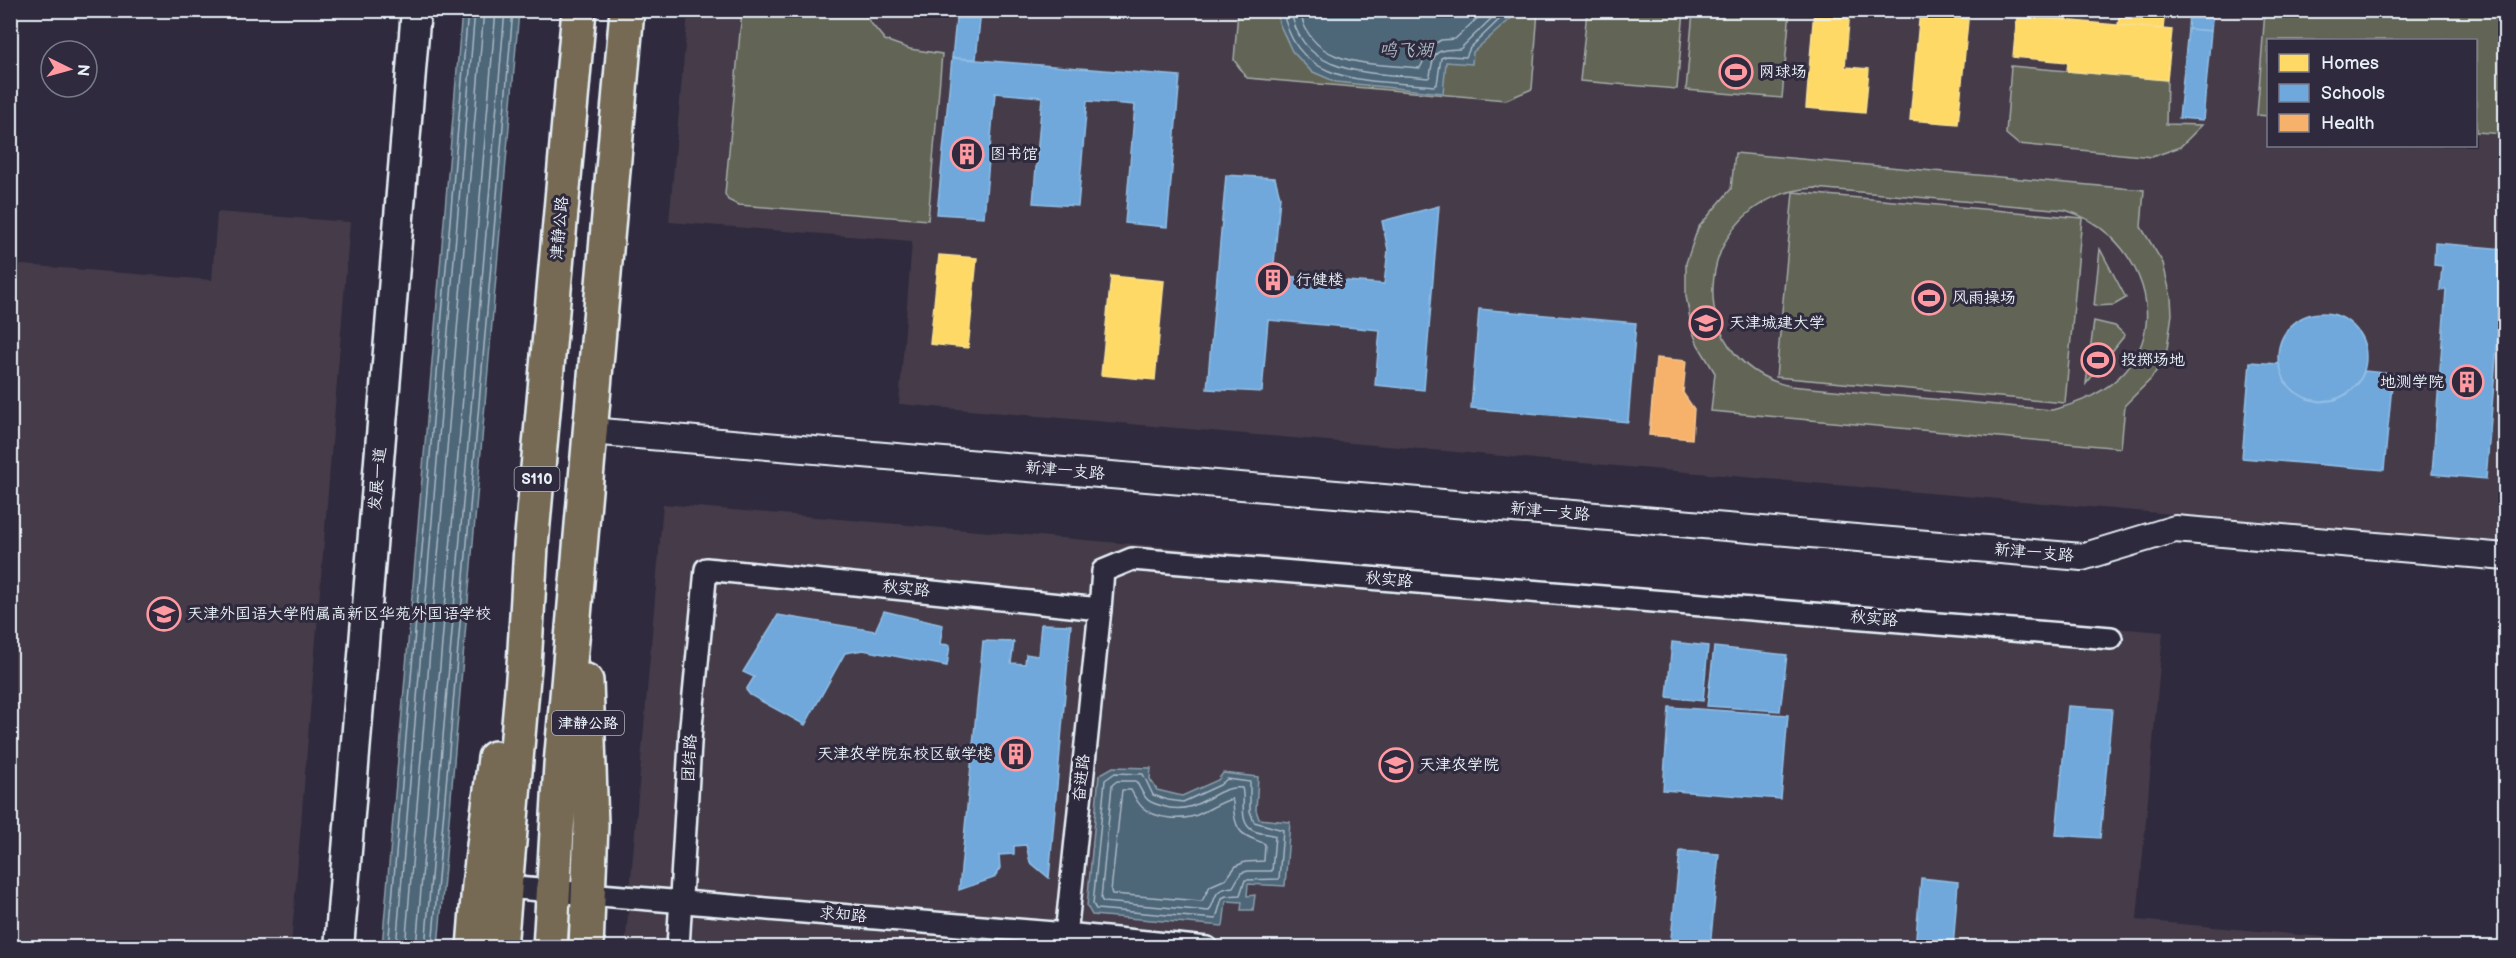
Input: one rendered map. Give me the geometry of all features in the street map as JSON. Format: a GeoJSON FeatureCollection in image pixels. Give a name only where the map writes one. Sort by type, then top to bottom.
{"type":"FeatureCollection","features":[{"type":"Feature","properties":{"kind":"highway","name":"津静公路"},"geometry":{"type":"LineString","coordinates":[[492,886],[499,726],[531,546],[579,10]]}},
{"type":"Feature","properties":{"kind":"highway"},"geometry":{"type":"LineString","coordinates":[[550,948],[561,765],[627,10]]}},
{"type":"Feature","properties":{"kind":"highway","name":"津静公路"},"geometry":{"type":"LineString","coordinates":[[581,550],[591,814],[586,948]]}},
{"type":"Feature","properties":{"kind":"highway"},"geometry":{"type":"LineString","coordinates":[[474,948],[492,886]]}},
{"type":"Feature","properties":{"kind":"highway"},"geometry":{"type":"LineString","coordinates":[[492,886],[500,948]]}},
{"type":"Feature","properties":{"kind":"highway"},"geometry":{"type":"LineString","coordinates":[[576,948],[589,895]]}},
{"type":"Feature","properties":{"kind":"main road","name":"发展一道"},"geometry":{"type":"LineString","coordinates":[[339,948],[416,10]]}},
{"type":"Feature","properties":{"kind":"street","name":"新津一支路"},"geometry":{"type":"LineString","coordinates":[[590,432],[2082,557],[2175,530],[2505,556]]}},
{"type":"Feature","properties":{"kind":"street","name":"秋实路"},"geometry":{"type":"LineString","coordinates":[[706,569],[1100,609],[1103,571],[1132,559],[2111,638]]}},
{"type":"Feature","properties":{"kind":"street","name":"团结路"},"geometry":{"type":"LineString","coordinates":[[678,948],[691,726],[706,569]]}},
{"type":"Feature","properties":{"kind":"street","name":"奋进路"},"geometry":{"type":"LineString","coordinates":[[1065,941],[1100,609]]}},
{"type":"Feature","properties":{"kind":"street","name":"求知路"},"geometry":{"type":"LineString","coordinates":[[492,886],[681,902],[1065,941],[1207,948]]}},
{"type":"Feature","properties":{"kind":"shaded area","name":"天津城建大学"},"geometry":{"type":"Polygon","coordinates":[[[688,11],[2505,11],[2505,543],[899,404],[912,241],[669,222],[688,11]]]}},
{"type":"Feature","properties":{"kind":"shaded area","name":"天津外国语大学附属高新区华苑外国语学校"},"geometry":{"type":"Polygon","coordinates":[[[217,212],[350,222],[291,947],[11,947],[11,264],[212,280],[217,212]]]}},
{"type":"Feature","properties":{"kind":"shaded area","name":"天津农学院"},"geometry":{"type":"Polygon","coordinates":[[[663,504],[2163,632],[2137,920],[2434,947],[625,948],[663,504]]]}},
{"type":"Feature","properties":{"kind":"green space"},"geometry":{"type":"Polygon","coordinates":[[[742,11],[861,11],[885,40],[910,49],[942,54],[928,220],[738,205],[728,200],[725,194],[742,11]]]}},
{"type":"Feature","properties":{"kind":"green space"},"geometry":{"type":"Polygon","coordinates":[[[1238,11],[1538,11],[1532,89],[1506,100],[1247,78],[1234,60],[1238,11]]]}},
{"type":"Feature","properties":{"kind":"green space"},"geometry":{"type":"Polygon","coordinates":[[[1587,11],[1684,11],[1677,89],[1580,81],[1587,11]]]}},
{"type":"Feature","properties":{"kind":"green space"},"geometry":{"type":"Polygon","coordinates":[[[1693,11],[1790,11],[1782,98],[1686,90],[1693,11]]]}},
{"type":"Feature","properties":{"kind":"green space"},"geometry":{"type":"Polygon","coordinates":[[[2265,11],[2505,11],[2505,134],[2477,132],[2477,39],[2267,39],[2267,116],[2257,115],[2265,11]]]}},
{"type":"Feature","properties":{"kind":"green space"},"geometry":{"type":"Polygon","coordinates":[[[2011,66],[2167,80],[2166,124],[2202,125],[2180,147],[2152,157],[2018,144],[2006,134],[2011,66]]]}},
{"type":"Feature","properties":{"kind":"green space"},"geometry":{"type":"Polygon","coordinates":[[[1735,153],[2144,190],[2141,227],[2163,263],[2171,297],[2172,314],[2167,349],[2160,365],[2151,379],[2125,405],[2121,448],[1711,411],[1715,373],[1692,330],[1686,296],[1686,263],[1698,228],[1731,189],[1735,153]],[[1814,188],[1773,198],[1742,219],[1723,247],[1714,280],[1716,314],[1729,345],[1754,370],[1790,386],[2052,410],[2092,396],[2117,379],[2125,371],[2139,348],[2146,324],[2145,300],[2138,276],[2126,254],[2109,235],[2089,220],[2065,210],[1814,188]]]}},
{"type":"Feature","properties":{"kind":"green space","name":"风雨操场"},"geometry":{"type":"Polygon","coordinates":[[[1793,192],[2082,218],[2065,403],[1776,377],[1793,192]]]}},
{"type":"Feature","properties":{"kind":"green space","name":"投掷场地"},"geometry":{"type":"Polygon","coordinates":[[[2100,249],[2126,298],[2114,305],[2094,306],[2100,249]]]}},
{"type":"Feature","properties":{"kind":"green space","name":"投掷场地"},"geometry":{"type":"Polygon","coordinates":[[[2094,321],[2115,326],[2125,335],[2086,384],[2094,321]]]}},
{"type":"Feature","properties":{"kind":"water","name":"鸣飞湖"},"geometry":{"type":"Polygon","coordinates":[[[1277,10],[1515,11],[1515,15],[1473,52],[1472,64],[1446,62],[1443,93],[1336,82],[1311,71],[1292,51],[1279,23],[1277,10]]]}},
{"type":"Feature","properties":{"kind":"water"},"geometry":{"type":"Polygon","coordinates":[[[462,11],[519,11],[438,947],[382,947],[462,11]]]}},
{"type":"Feature","properties":{"kind":"water"},"geometry":{"type":"Polygon","coordinates":[[[1113,767],[1151,768],[1150,779],[1157,790],[1182,796],[1218,780],[1223,773],[1258,777],[1256,810],[1259,819],[1290,822],[1285,886],[1248,884],[1247,896],[1255,895],[1253,910],[1241,910],[1242,902],[1226,901],[1223,926],[1092,915],[1087,906],[1099,775],[1113,767]]]}},
{"type":"Feature","properties":{"kind":"building: Homes"},"geometry":{"type":"Polygon","coordinates":[[[1814,10],[1850,10],[1845,67],[1869,69],[1865,113],[1806,108],[1814,10]]]}},
{"type":"Feature","properties":{"kind":"building: Homes"},"geometry":{"type":"Polygon","coordinates":[[[1920,10],[1969,10],[1958,124],[1910,120],[1920,10]]]}},
{"type":"Feature","properties":{"kind":"building: Homes"},"geometry":{"type":"Polygon","coordinates":[[[2026,10],[2069,10],[2068,20],[2025,17],[2026,10]]]}},
{"type":"Feature","properties":{"kind":"building: Homes"},"geometry":{"type":"Polygon","coordinates":[[[2120,10],[2165,10],[2163,29],[2118,25],[2120,10]]]}},
{"type":"Feature","properties":{"kind":"building: Homes"},"geometry":{"type":"Polygon","coordinates":[[[2017,16],[2172,30],[2167,80],[2067,71],[2068,62],[2013,57],[2017,16]]]}},
{"type":"Feature","properties":{"kind":"building: Homes"},"geometry":{"type":"Polygon","coordinates":[[[939,255],[977,258],[968,348],[930,344],[939,255]]]}},
{"type":"Feature","properties":{"kind":"building: Homes"},"geometry":{"type":"Polygon","coordinates":[[[1111,276],[1164,281],[1155,380],[1101,375],[1111,276]]]}},
{"type":"Feature","properties":{"kind":"building: Schools"},"geometry":{"type":"Polygon","coordinates":[[[957,10],[981,10],[976,59],[952,58],[957,10]]]}},
{"type":"Feature","properties":{"kind":"building: Schools"},"geometry":{"type":"Polygon","coordinates":[[[2189,10],[2213,10],[2211,31],[2188,29],[2189,10]]]}},
{"type":"Feature","properties":{"kind":"building: Schools"},"geometry":{"type":"Polygon","coordinates":[[[2188,29],[2211,31],[2203,120],[2179,118],[2188,29]]]}},
{"type":"Feature","properties":{"kind":"building: Schools","name":"图书馆"},"geometry":{"type":"Polygon","coordinates":[[[952,58],[1180,76],[1167,227],[1125,223],[1135,105],[1087,101],[1078,206],[1033,203],[1042,97],[995,93],[984,217],[937,214],[952,58]]]}},
{"type":"Feature","properties":{"kind":"building: Schools","name":"行健楼"},"geometry":{"type":"Polygon","coordinates":[[[1226,175],[1275,178],[1280,197],[1273,275],[1384,284],[1388,250],[1382,221],[1439,206],[1424,390],[1375,385],[1380,330],[1268,320],[1262,392],[1207,389],[1226,175]]]}},
{"type":"Feature","properties":{"kind":"building: Schools","name":"地测学院"},"geometry":{"type":"Polygon","coordinates":[[[2435,243],[2505,249],[2486,479],[2432,474],[2446,290],[2440,290],[2442,266],[2434,265],[2435,243]]]}},
{"type":"Feature","properties":{"kind":"building: Schools"},"geometry":{"type":"Polygon","coordinates":[[[1479,309],[1636,323],[1628,422],[1471,408],[1479,309]]]}},
{"type":"Feature","properties":{"kind":"building: Schools"},"geometry":{"type":"Polygon","coordinates":[[[2322,313],[2347,320],[2359,332],[2366,357],[2359,382],[2347,394],[2322,401],[2297,394],[2285,382],[2278,357],[2285,332],[2297,320],[2322,313]]]}},
{"type":"Feature","properties":{"kind":"building: Schools"},"geometry":{"type":"Polygon","coordinates":[[[2250,362],[2279,364],[2285,382],[2295,392],[2307,399],[2321,402],[2335,400],[2348,394],[2358,384],[2365,371],[2393,374],[2384,470],[2242,458],[2250,362]]]}},
{"type":"Feature","properties":{"kind":"building: Schools"},"geometry":{"type":"Polygon","coordinates":[[[884,611],[943,625],[940,644],[950,645],[947,666],[863,650],[845,653],[805,725],[750,695],[746,690],[754,677],[743,672],[778,615],[875,631],[884,611]]]}},
{"type":"Feature","properties":{"kind":"building: Schools","name":"天津农学院东校区敏学楼"},"geometry":{"type":"Polygon","coordinates":[[[1041,624],[1071,625],[1049,878],[1030,862],[1026,845],[1014,846],[1014,854],[999,855],[1000,868],[994,878],[959,890],[983,641],[1014,642],[1011,663],[1025,664],[1026,654],[1038,656],[1041,624]]]}},
{"type":"Feature","properties":{"kind":"building: Schools"},"geometry":{"type":"Polygon","coordinates":[[[1672,642],[1708,646],[1703,701],[1667,697],[1672,642]]]}},
{"type":"Feature","properties":{"kind":"building: Schools"},"geometry":{"type":"Polygon","coordinates":[[[1714,647],[1787,655],[1780,711],[1707,706],[1714,647]]]}},
{"type":"Feature","properties":{"kind":"building: Schools"},"geometry":{"type":"Polygon","coordinates":[[[2068,706],[2112,709],[2100,838],[2056,835],[2068,706]]]}},
{"type":"Feature","properties":{"kind":"building: Schools"},"geometry":{"type":"Polygon","coordinates":[[[1669,707],[1788,715],[1781,799],[1663,790],[1669,707]]]}},
{"type":"Feature","properties":{"kind":"building: Schools"},"geometry":{"type":"Polygon","coordinates":[[[1680,851],[1719,854],[1710,948],[1670,948],[1680,851]]]}},
{"type":"Feature","properties":{"kind":"building: Schools"},"geometry":{"type":"Polygon","coordinates":[[[1921,878],[1958,882],[1953,948],[1915,948],[1921,878]]]}},
{"type":"Feature","properties":{"kind":"building: Health"},"geometry":{"type":"Polygon","coordinates":[[[1656,358],[1686,361],[1683,393],[1694,409],[1692,439],[1649,435],[1656,358]]]}},
{"type":"Feature","properties":{"kind":"place","name":"网球场"},"geometry":{"type":"Point","coordinates":[1736,72]}},
{"type":"Feature","properties":{"kind":"place","name":"图书馆"},"geometry":{"type":"Point","coordinates":[967,154]}},
{"type":"Feature","properties":{"kind":"place","name":"行健楼"},"geometry":{"type":"Point","coordinates":[1273,280]}},
{"type":"Feature","properties":{"kind":"place","name":"风雨操场"},"geometry":{"type":"Point","coordinates":[1929,298]}},
{"type":"Feature","properties":{"kind":"place","name":"天津城建大学"},"geometry":{"type":"Point","coordinates":[1706,323]}},
{"type":"Feature","properties":{"kind":"place","name":"投掷场地"},"geometry":{"type":"Point","coordinates":[2098,360]}},
{"type":"Feature","properties":{"kind":"place","name":"地测学院"},"geometry":{"type":"Point","coordinates":[2467,382]}},
{"type":"Feature","properties":{"kind":"place","name":"天津外国语大学附属高新区华苑外国语学校"},"geometry":{"type":"Point","coordinates":[164,614]}},
{"type":"Feature","properties":{"kind":"place","name":"天津农学院东校区敏学楼"},"geometry":{"type":"Point","coordinates":[1016,754]}},
{"type":"Feature","properties":{"kind":"place","name":"天津农学院"},"geometry":{"type":"Point","coordinates":[1396,765]}}]}
